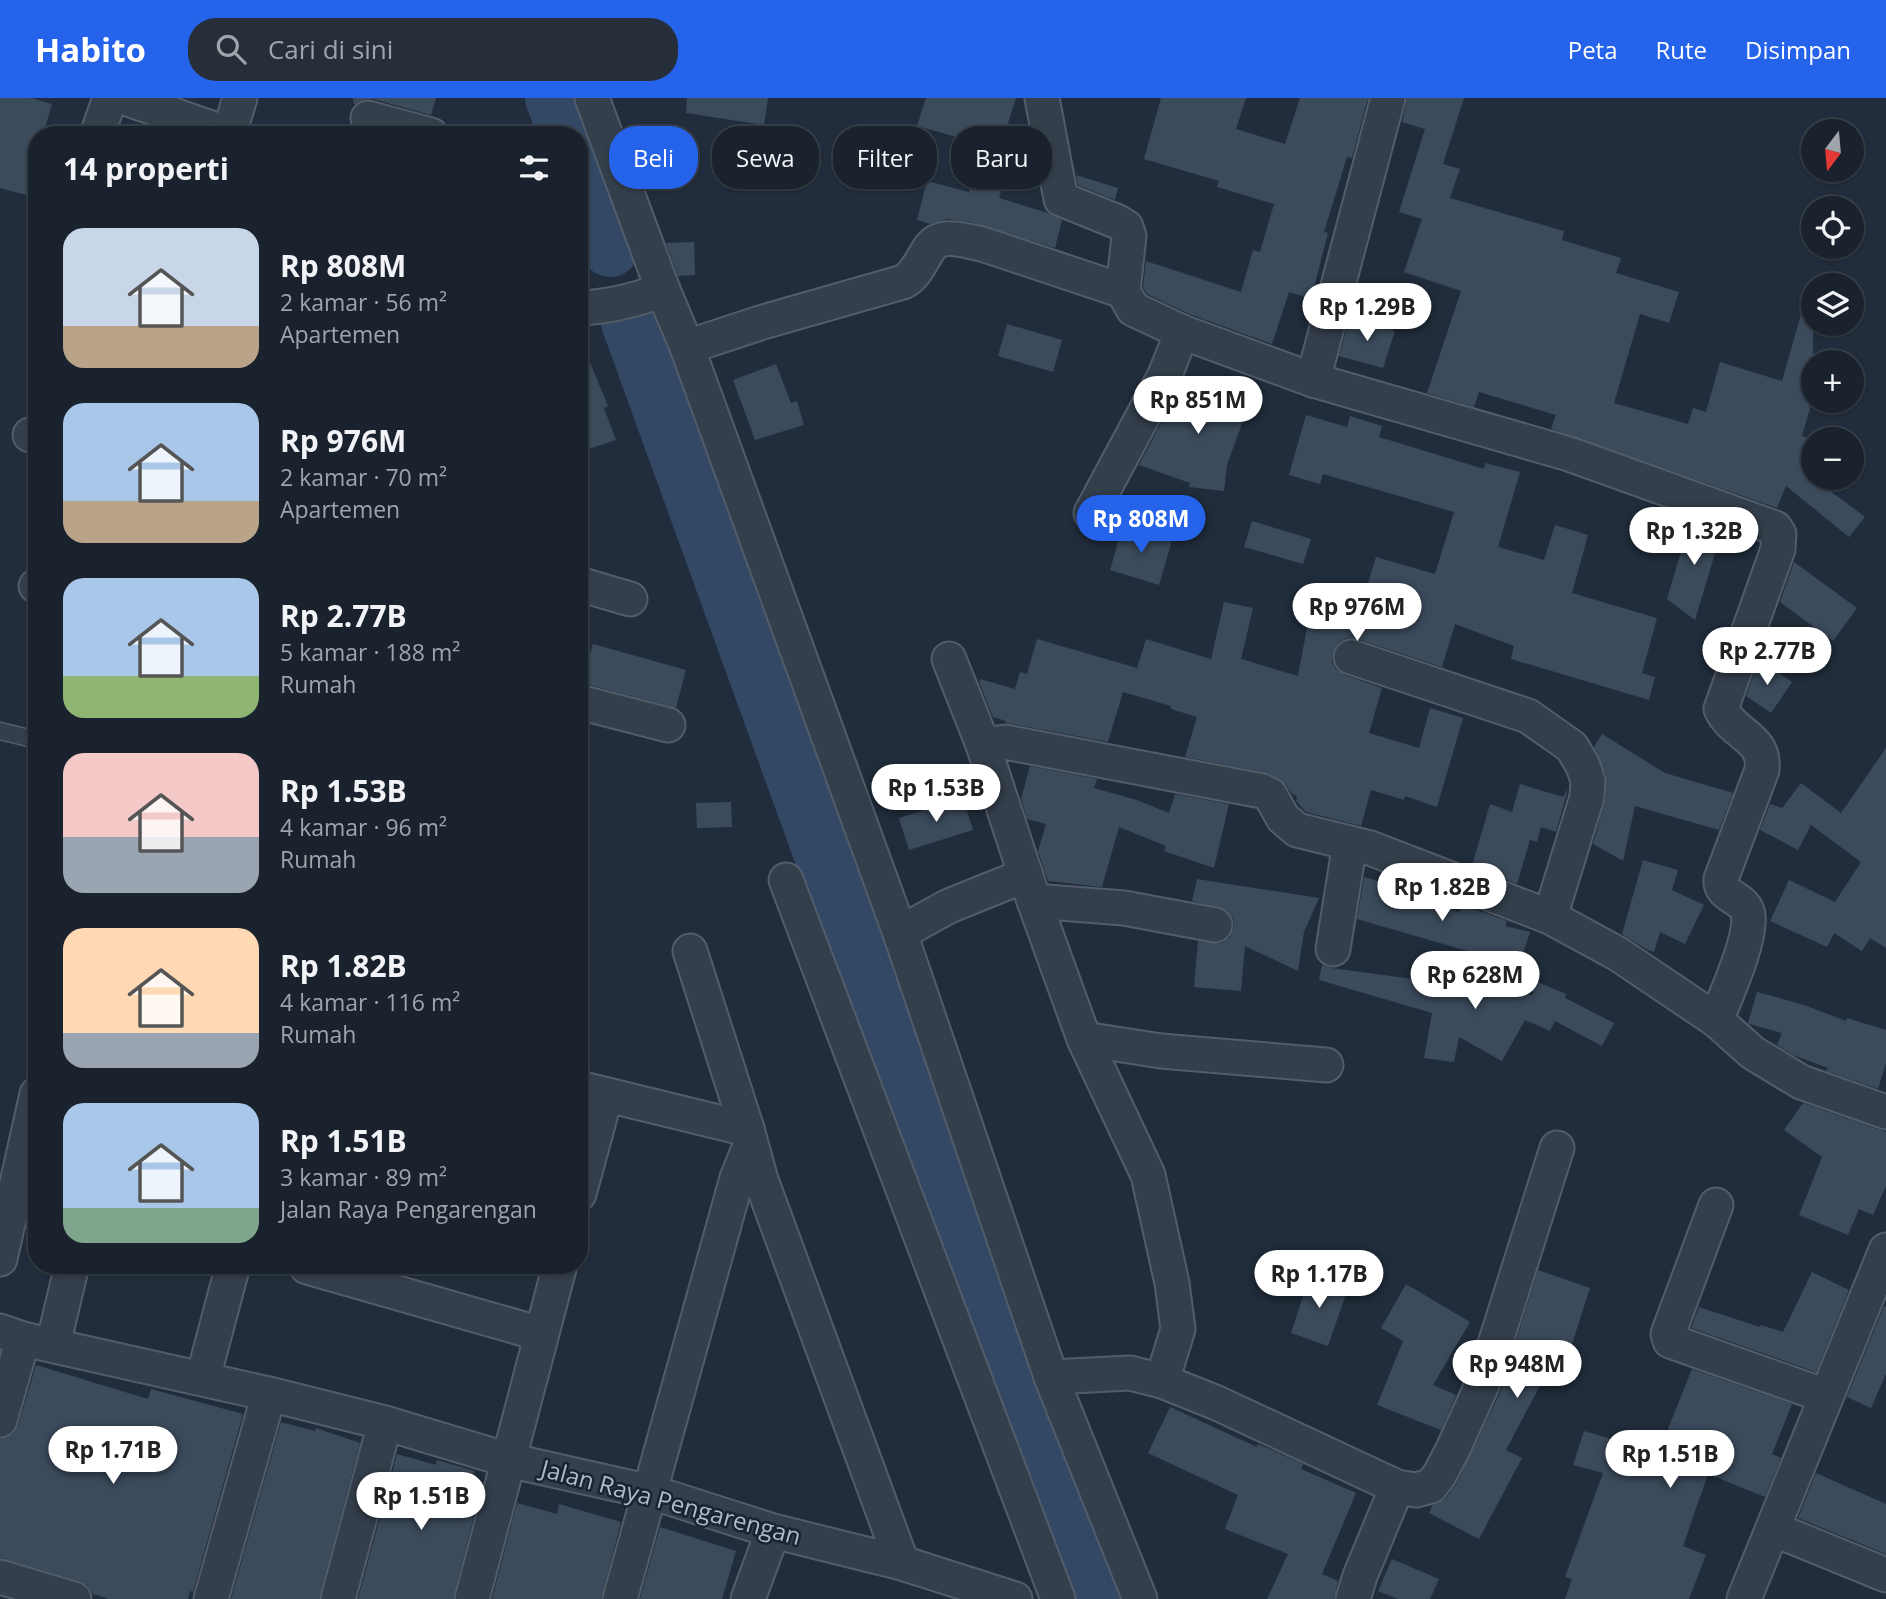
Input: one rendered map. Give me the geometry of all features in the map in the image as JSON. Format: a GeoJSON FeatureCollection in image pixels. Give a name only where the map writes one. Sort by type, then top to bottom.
{"type":"FeatureCollection","features":[{"type":"Feature","properties":{"kind":"street"},"geometry":{"type":"LineString","coordinates":[[100,126],[110,98]]}},
{"type":"Feature","properties":{"kind":"street"},"geometry":{"type":"LineString","coordinates":[[125,98],[207,126]]}},
{"type":"Feature","properties":{"kind":"street"},"geometry":{"type":"LineString","coordinates":[[232,126],[240,98]]}},
{"type":"Feature","properties":{"kind":"street"},"geometry":{"type":"LineString","coordinates":[[592,98],[652,294],[687,347],[900,933],[1051,1377],[1140,1599]]}},
{"type":"Feature","properties":{"kind":"street"},"geometry":{"type":"LineString","coordinates":[[1042,98],[1061,199],[1126,227],[1129,236],[1124,291],[1133,309],[1182,332],[1313,380],[1569,454],[1775,528],[1779,534],[1778,549],[1721,709],[1726,719],[1761,750],[1763,760],[1762,770],[1721,879],[1720,885],[1724,890],[1744,905],[1749,920],[1745,944],[1716,1020]]}},
{"type":"Feature","properties":{"kind":"street"},"geometry":{"type":"LineString","coordinates":[[1313,380],[1388,98]]}},
{"type":"Feature","properties":{"kind":"street"},"geometry":{"type":"LineString","coordinates":[[369,117],[400,126]]}},
{"type":"Feature","properties":{"kind":"street"},"geometry":{"type":"LineString","coordinates":[[687,347],[903,282],[911,278],[933,244],[941,240],[982,244],[1124,291]]}},
{"type":"Feature","properties":{"kind":"street"},"geometry":{"type":"LineString","coordinates":[[591,307],[652,294]]}},
{"type":"Feature","properties":{"kind":"street"},"geometry":{"type":"LineString","coordinates":[[1091,513],[1165,375],[1182,332]]}},
{"type":"Feature","properties":{"kind":"street"},"geometry":{"type":"LineString","coordinates":[[588,587],[630,599]]}},
{"type":"Feature","properties":{"kind":"street"},"geometry":{"type":"LineString","coordinates":[[1351,656],[1528,716],[1572,747],[1588,781],[1587,797],[1550,917]]}},
{"type":"Feature","properties":{"kind":"street"},"geometry":{"type":"LineString","coordinates":[[949,659],[983,745],[1084,1039],[1148,1175],[1169,1269],[1178,1329],[1162,1381]]}},
{"type":"Feature","properties":{"kind":"street"},"geometry":{"type":"LineString","coordinates":[[588,704],[667,725]]}},
{"type":"Feature","properties":{"kind":"street"},"geometry":{"type":"LineString","coordinates":[[983,745],[1005,741],[1262,791],[1270,795],[1283,818],[1297,830],[1370,848],[1550,917],[1618,954],[1716,1020],[1753,1054],[1801,1082],[1886,1112]]}},
{"type":"Feature","properties":{"kind":"street"},"geometry":{"type":"LineString","coordinates":[[1333,949],[1350,843]]}},
{"type":"Feature","properties":{"kind":"street"},"geometry":{"type":"LineString","coordinates":[[786,880],[1058,1599]]}},
{"type":"Feature","properties":{"kind":"street"},"geometry":{"type":"LineString","coordinates":[[900,933],[949,906],[1030,888],[1215,925]]}},
{"type":"Feature","properties":{"kind":"street"},"geometry":{"type":"LineString","coordinates":[[690,951],[748,1137],[902,1563]]}},
{"type":"Feature","properties":{"kind":"street"},"geometry":{"type":"LineString","coordinates":[[1084,1039],[1161,1051],[1326,1065]]}},
{"type":"Feature","properties":{"kind":"street"},"geometry":{"type":"LineString","coordinates":[[588,1123],[592,1091],[748,1137]]}},
{"type":"Feature","properties":{"kind":"street"},"geometry":{"type":"LineString","coordinates":[[0,1259],[28,1134]]}},
{"type":"Feature","properties":{"kind":"street"},"geometry":{"type":"LineString","coordinates":[[620,1599],[748,1137]]}},
{"type":"Feature","properties":{"kind":"street"},"geometry":{"type":"LineString","coordinates":[[1051,1377],[1130,1373],[1162,1381],[1217,1403],[1397,1487],[1416,1490],[1431,1486],[1453,1449],[1482,1385],[1557,1148]]}},
{"type":"Feature","properties":{"kind":"street"},"geometry":{"type":"LineString","coordinates":[[1716,1205],[1668,1334],[1670,1341],[1826,1396]]}},
{"type":"Feature","properties":{"kind":"street"},"geometry":{"type":"LineString","coordinates":[[1744,1599],[1886,1250]]}},
{"type":"Feature","properties":{"kind":"street"},"geometry":{"type":"LineString","coordinates":[[0,1420],[25,1338],[66,1274]]}},
{"type":"Feature","properties":{"kind":"street"},"geometry":{"type":"LineString","coordinates":[[203,1378],[231,1274]]}},
{"type":"Feature","properties":{"kind":"street"},"geometry":{"type":"LineString","coordinates":[[331,1274],[541,1334]]}},
{"type":"Feature","properties":{"kind":"street"},"geometry":{"type":"LineString","coordinates":[[472,1599],[558,1274]]}},
{"type":"Feature","properties":{"kind":"street","name":"Jalan Raya Pengarengan"},"geometry":{"type":"LineString","coordinates":[[25,1338],[269,1394],[385,1423],[508,1460],[651,1492],[773,1531],[902,1563],[1015,1599]]}},
{"type":"Feature","properties":{"kind":"street"},"geometry":{"type":"LineString","coordinates":[[211,1599],[269,1394]]}},
{"type":"Feature","properties":{"kind":"street"},"geometry":{"type":"LineString","coordinates":[[338,1599],[385,1423]]}},
{"type":"Feature","properties":{"kind":"street"},"geometry":{"type":"LineString","coordinates":[[1353,1599],[1397,1487]]}},
{"type":"Feature","properties":{"kind":"street"},"geometry":{"type":"LineString","coordinates":[[1773,1530],[1886,1575]]}},
{"type":"Feature","properties":{"kind":"street"},"geometry":{"type":"LineString","coordinates":[[748,1599],[773,1531]]}},
{"type":"Feature","properties":{"kind":"street"},"geometry":{"type":"LineString","coordinates":[[0,1577],[74,1599]]}},
{"type":"Feature","properties":{"kind":"lane"},"geometry":{"type":"LineString","coordinates":[[0,731],[28,738]]}},
{"type":"Feature","properties":{"kind":"building"},"geometry":{"type":"Polygon","coordinates":[[[0,98],[31,98],[52,104],[46,126],[28,126],[28,196],[0,188],[0,98]]]}},
{"type":"Feature","properties":{"kind":"building"},"geometry":{"type":"Polygon","coordinates":[[[353,98],[436,98],[431,115],[373,99],[362,100],[354,105],[353,98]]]}},
{"type":"Feature","properties":{"kind":"building"},"geometry":{"type":"Polygon","coordinates":[[[687,98],[768,98],[764,125],[686,113],[687,98]]]}},
{"type":"Feature","properties":{"kind":"building"},"geometry":{"type":"Polygon","coordinates":[[[926,98],[1016,98],[1007,126],[951,126],[951,135],[937,132],[937,126],[917,126],[926,98]]]}},
{"type":"Feature","properties":{"kind":"building"},"geometry":{"type":"Polygon","coordinates":[[[1161,98],[1246,98],[1236,129],[1285,144],[1300,98],[1368,98],[1352,158],[1347,157],[1324,232],[1328,233],[1311,299],[1289,292],[1272,344],[1189,314],[1147,294],[1143,287],[1146,261],[1241,292],[1253,250],[1260,252],[1274,204],[1217,187],[1219,181],[1144,159],[1161,98]]]}},
{"type":"Feature","properties":{"kind":"building"},"geometry":{"type":"Polygon","coordinates":[[[1407,98],[1464,98],[1443,164],[1460,169],[1450,198],[1564,231],[1562,240],[1621,258],[1616,273],[1679,292],[1669,323],[1640,314],[1614,403],[1688,424],[1693,408],[1706,412],[1720,362],[1782,381],[1801,314],[1801,336],[1813,336],[1813,350],[1801,350],[1801,413],[1809,413],[1805,427],[1801,427],[1801,490],[1829,490],[1865,517],[1849,537],[1786,486],[1777,508],[1551,429],[1556,415],[1479,392],[1474,407],[1427,393],[1461,291],[1404,272],[1422,219],[1399,212],[1425,129],[1402,122],[1407,98]]]}},
{"type":"Feature","properties":{"kind":"building"},"geometry":{"type":"Polygon","coordinates":[[[1076,175],[1118,188],[1115,200],[1078,185],[1076,175]]]}},
{"type":"Feature","properties":{"kind":"building"},"geometry":{"type":"Polygon","coordinates":[[[937,184],[969,192],[970,189],[1002,189],[999,198],[1062,220],[1055,248],[970,222],[948,219],[930,224],[917,220],[925,189],[937,189],[937,184]]]}},
{"type":"Feature","properties":{"kind":"building"},"geometry":{"type":"Polygon","coordinates":[[[694,242],[695,275],[678,276],[666,243],[694,242]]]}},
{"type":"Feature","properties":{"kind":"building"},"geometry":{"type":"Polygon","coordinates":[[[1350,317],[1395,331],[1383,368],[1339,356],[1350,317]]]}},
{"type":"Feature","properties":{"kind":"building"},"geometry":{"type":"Polygon","coordinates":[[[1007,324],[1062,340],[1053,372],[998,356],[1007,324]]]}},
{"type":"Feature","properties":{"kind":"building"},"geometry":{"type":"Polygon","coordinates":[[[588,358],[608,406],[604,408],[616,440],[588,449],[588,358]]]}},
{"type":"Feature","properties":{"kind":"building"},"geometry":{"type":"Polygon","coordinates":[[[776,364],[791,403],[797,401],[804,425],[755,440],[733,380],[776,364]]]}},
{"type":"Feature","properties":{"kind":"building"},"geometry":{"type":"Polygon","coordinates":[[[1184,380],[1251,399],[1227,465],[1224,491],[1189,487],[1190,483],[1139,465],[1184,380]]]}},
{"type":"Feature","properties":{"kind":"building"},"geometry":{"type":"Polygon","coordinates":[[[1306,415],[1347,427],[1350,416],[1382,426],[1379,437],[1484,469],[1485,463],[1520,472],[1498,547],[1544,560],[1555,525],[1588,535],[1572,593],[1657,618],[1642,673],[1655,677],[1649,700],[1511,659],[1514,646],[1455,624],[1442,667],[1357,639],[1346,638],[1338,643],[1333,652],[1332,662],[1336,669],[1345,675],[1382,688],[1369,733],[1419,748],[1430,708],[1463,718],[1437,807],[1405,796],[1404,800],[1371,790],[1361,826],[1306,812],[1296,801],[1297,796],[1270,774],[1185,757],[1197,717],[1171,709],[1171,706],[1123,692],[1108,742],[1006,723],[993,717],[980,679],[1015,689],[1020,672],[1027,674],[1037,639],[1137,668],[1146,639],[1211,659],[1224,602],[1253,608],[1241,659],[1298,676],[1312,601],[1360,610],[1376,557],[1435,574],[1454,512],[1323,474],[1320,484],[1289,475],[1306,415]]]}},
{"type":"Feature","properties":{"kind":"building"},"geometry":{"type":"Polygon","coordinates":[[[1691,518],[1722,530],[1695,620],[1667,599],[1691,518]]]}},
{"type":"Feature","properties":{"kind":"building"},"geometry":{"type":"Polygon","coordinates":[[[1252,521],[1311,539],[1303,564],[1244,547],[1252,521]]]}},
{"type":"Feature","properties":{"kind":"building"},"geometry":{"type":"Polygon","coordinates":[[[1123,525],[1172,540],[1159,585],[1110,570],[1123,525]]]}},
{"type":"Feature","properties":{"kind":"building"},"geometry":{"type":"Polygon","coordinates":[[[1794,562],[1857,608],[1833,641],[1780,602],[1794,562]]]}},
{"type":"Feature","properties":{"kind":"building"},"geometry":{"type":"Polygon","coordinates":[[[593,644],[686,670],[676,708],[588,685],[588,662],[593,644]]]}},
{"type":"Feature","properties":{"kind":"building"},"geometry":{"type":"Polygon","coordinates":[[[1759,659],[1792,682],[1771,713],[1746,696],[1759,659]]]}},
{"type":"Feature","properties":{"kind":"building"},"geometry":{"type":"Polygon","coordinates":[[[1602,734],[1665,773],[1733,793],[1719,830],[1635,806],[1623,861],[1593,844],[1606,798],[1606,775],[1594,747],[1602,734]]]}},
{"type":"Feature","properties":{"kind":"building"},"geometry":{"type":"Polygon","coordinates":[[[1886,748],[1886,948],[1870,938],[1862,951],[1834,933],[1827,947],[1770,921],[1789,880],[1835,902],[1861,862],[1811,825],[1798,850],[1760,830],[1770,804],[1782,808],[1801,783],[1841,813],[1886,748]]]}},
{"type":"Feature","properties":{"kind":"building"},"geometry":{"type":"Polygon","coordinates":[[[1030,766],[1097,779],[1094,788],[1137,800],[1169,813],[1175,794],[1229,804],[1214,868],[1164,851],[1166,846],[1119,827],[1102,887],[1048,881],[1038,851],[1046,824],[1027,819],[1021,799],[1030,766]]]}},
{"type":"Feature","properties":{"kind":"building"},"geometry":{"type":"Polygon","coordinates":[[[1520,784],[1563,797],[1568,789],[1556,832],[1541,827],[1537,842],[1530,840],[1517,884],[1472,866],[1490,804],[1512,812],[1520,784]]]}},
{"type":"Feature","properties":{"kind":"building"},"geometry":{"type":"Polygon","coordinates":[[[963,798],[973,830],[909,850],[899,818],[963,798]]]}},
{"type":"Feature","properties":{"kind":"building"},"geometry":{"type":"Polygon","coordinates":[[[731,802],[732,827],[697,828],[696,803],[731,802]]]}},
{"type":"Feature","properties":{"kind":"building"},"geometry":{"type":"Polygon","coordinates":[[[1643,860],[1678,870],[1672,890],[1704,905],[1685,944],[1660,932],[1654,952],[1622,934],[1643,860]]]}},
{"type":"Feature","properties":{"kind":"building"},"geometry":{"type":"Polygon","coordinates":[[[1364,877],[1395,886],[1393,892],[1459,912],[1461,904],[1507,921],[1505,926],[1530,932],[1519,966],[1357,919],[1364,877]]]}},
{"type":"Feature","properties":{"kind":"building"},"geometry":{"type":"Polygon","coordinates":[[[1197,879],[1319,898],[1304,932],[1298,971],[1245,946],[1241,991],[1194,987],[1198,941],[1222,943],[1230,937],[1234,928],[1233,918],[1227,910],[1192,901],[1197,879]]]}},
{"type":"Feature","properties":{"kind":"building"},"geometry":{"type":"Polygon","coordinates":[[[1322,965],[1532,995],[1535,981],[1566,994],[1565,998],[1614,1023],[1602,1046],[1555,1021],[1550,1031],[1525,1020],[1502,1061],[1459,1037],[1454,1062],[1424,1058],[1432,1013],[1319,980],[1322,965]]]}},
{"type":"Feature","properties":{"kind":"building"},"geometry":{"type":"Polygon","coordinates":[[[1757,992],[1804,1005],[1846,1021],[1847,1018],[1886,1030],[1886,1063],[1878,1089],[1826,1071],[1828,1068],[1793,1055],[1777,1045],[1782,1033],[1749,1024],[1757,992]]]}},
{"type":"Feature","properties":{"kind":"building"},"geometry":{"type":"Polygon","coordinates":[[[1803,1103],[1886,1132],[1886,1186],[1873,1215],[1859,1209],[1848,1235],[1799,1215],[1822,1157],[1784,1130],[1803,1103]]]}},
{"type":"Feature","properties":{"kind":"building"},"geometry":{"type":"Polygon","coordinates":[[[1538,1270],[1590,1288],[1571,1347],[1579,1350],[1562,1382],[1545,1376],[1506,1450],[1522,1458],[1479,1539],[1429,1513],[1433,1505],[1446,1498],[1457,1483],[1500,1393],[1538,1270]]]}},
{"type":"Feature","properties":{"kind":"building"},"geometry":{"type":"Polygon","coordinates":[[[1812,1272],[1849,1290],[1816,1372],[1691,1328],[1699,1307],[1783,1332],[1812,1272]]]}},
{"type":"Feature","properties":{"kind":"building"},"geometry":{"type":"Polygon","coordinates":[[[1310,1275],[1348,1288],[1328,1346],[1291,1333],[1310,1275]]]}},
{"type":"Feature","properties":{"kind":"building"},"geometry":{"type":"Polygon","coordinates":[[[1406,1284],[1470,1322],[1433,1385],[1456,1395],[1441,1430],[1377,1405],[1403,1341],[1381,1328],[1406,1284]]]}},
{"type":"Feature","properties":{"kind":"building"},"geometry":{"type":"Polygon","coordinates":[[[1884,1306],[1886,1374],[1871,1408],[1847,1397],[1884,1306]]]}},
{"type":"Feature","properties":{"kind":"building"},"geometry":{"type":"Polygon","coordinates":[[[36,1365],[148,1399],[151,1389],[243,1414],[193,1592],[190,1591],[188,1599],[109,1599],[93,1594],[87,1585],[79,1581],[0,1558],[0,1439],[13,1434],[18,1426],[36,1365]]]}},
{"type":"Feature","properties":{"kind":"building"},"geometry":{"type":"Polygon","coordinates":[[[1692,1369],[1792,1404],[1772,1454],[1781,1458],[1765,1497],[1708,1474],[1683,1546],[1706,1555],[1689,1599],[1565,1599],[1572,1579],[1565,1577],[1603,1473],[1573,1465],[1584,1431],[1653,1451],[1654,1447],[1660,1449],[1692,1369]]]}},
{"type":"Feature","properties":{"kind":"building"},"geometry":{"type":"Polygon","coordinates":[[[1170,1407],[1257,1447],[1258,1444],[1303,1464],[1301,1469],[1356,1493],[1322,1574],[1338,1581],[1334,1599],[1267,1599],[1288,1554],[1225,1529],[1238,1495],[1148,1453],[1170,1407]]]}},
{"type":"Feature","properties":{"kind":"building"},"geometry":{"type":"Polygon","coordinates":[[[281,1422],[315,1431],[316,1428],[360,1443],[319,1599],[231,1599],[281,1422]]]}},
{"type":"Feature","properties":{"kind":"building"},"geometry":{"type":"Polygon","coordinates":[[[397,1454],[436,1465],[437,1460],[475,1471],[470,1488],[480,1492],[453,1599],[358,1599],[397,1454]]]}},
{"type":"Feature","properties":{"kind":"building"},"geometry":{"type":"Polygon","coordinates":[[[1816,1473],[1886,1504],[1886,1554],[1798,1518],[1816,1473]]]}},
{"type":"Feature","properties":{"kind":"building"},"geometry":{"type":"Polygon","coordinates":[[[517,1503],[557,1514],[559,1504],[621,1522],[601,1599],[492,1599],[517,1503]]]}},
{"type":"Feature","properties":{"kind":"building"},"geometry":{"type":"Polygon","coordinates":[[[660,1527],[736,1551],[722,1599],[640,1599],[660,1527]]]}},
{"type":"Feature","properties":{"kind":"building"},"geometry":{"type":"Polygon","coordinates":[[[1392,1559],[1439,1579],[1430,1599],[1398,1599],[1378,1591],[1392,1559]]]}},
{"type":"Feature","properties":{"kind":"waterway"},"geometry":{"type":"LineString","coordinates":[[554,98],[565,126]]}},
{"type":"Feature","properties":{"kind":"waterway"},"geometry":{"type":"LineString","coordinates":[[588,189],[610,248]]}},
{"type":"Feature","properties":{"kind":"waterway"},"geometry":{"type":"LineString","coordinates":[[630,322],[898,1062],[1100,1599]]}}]}
